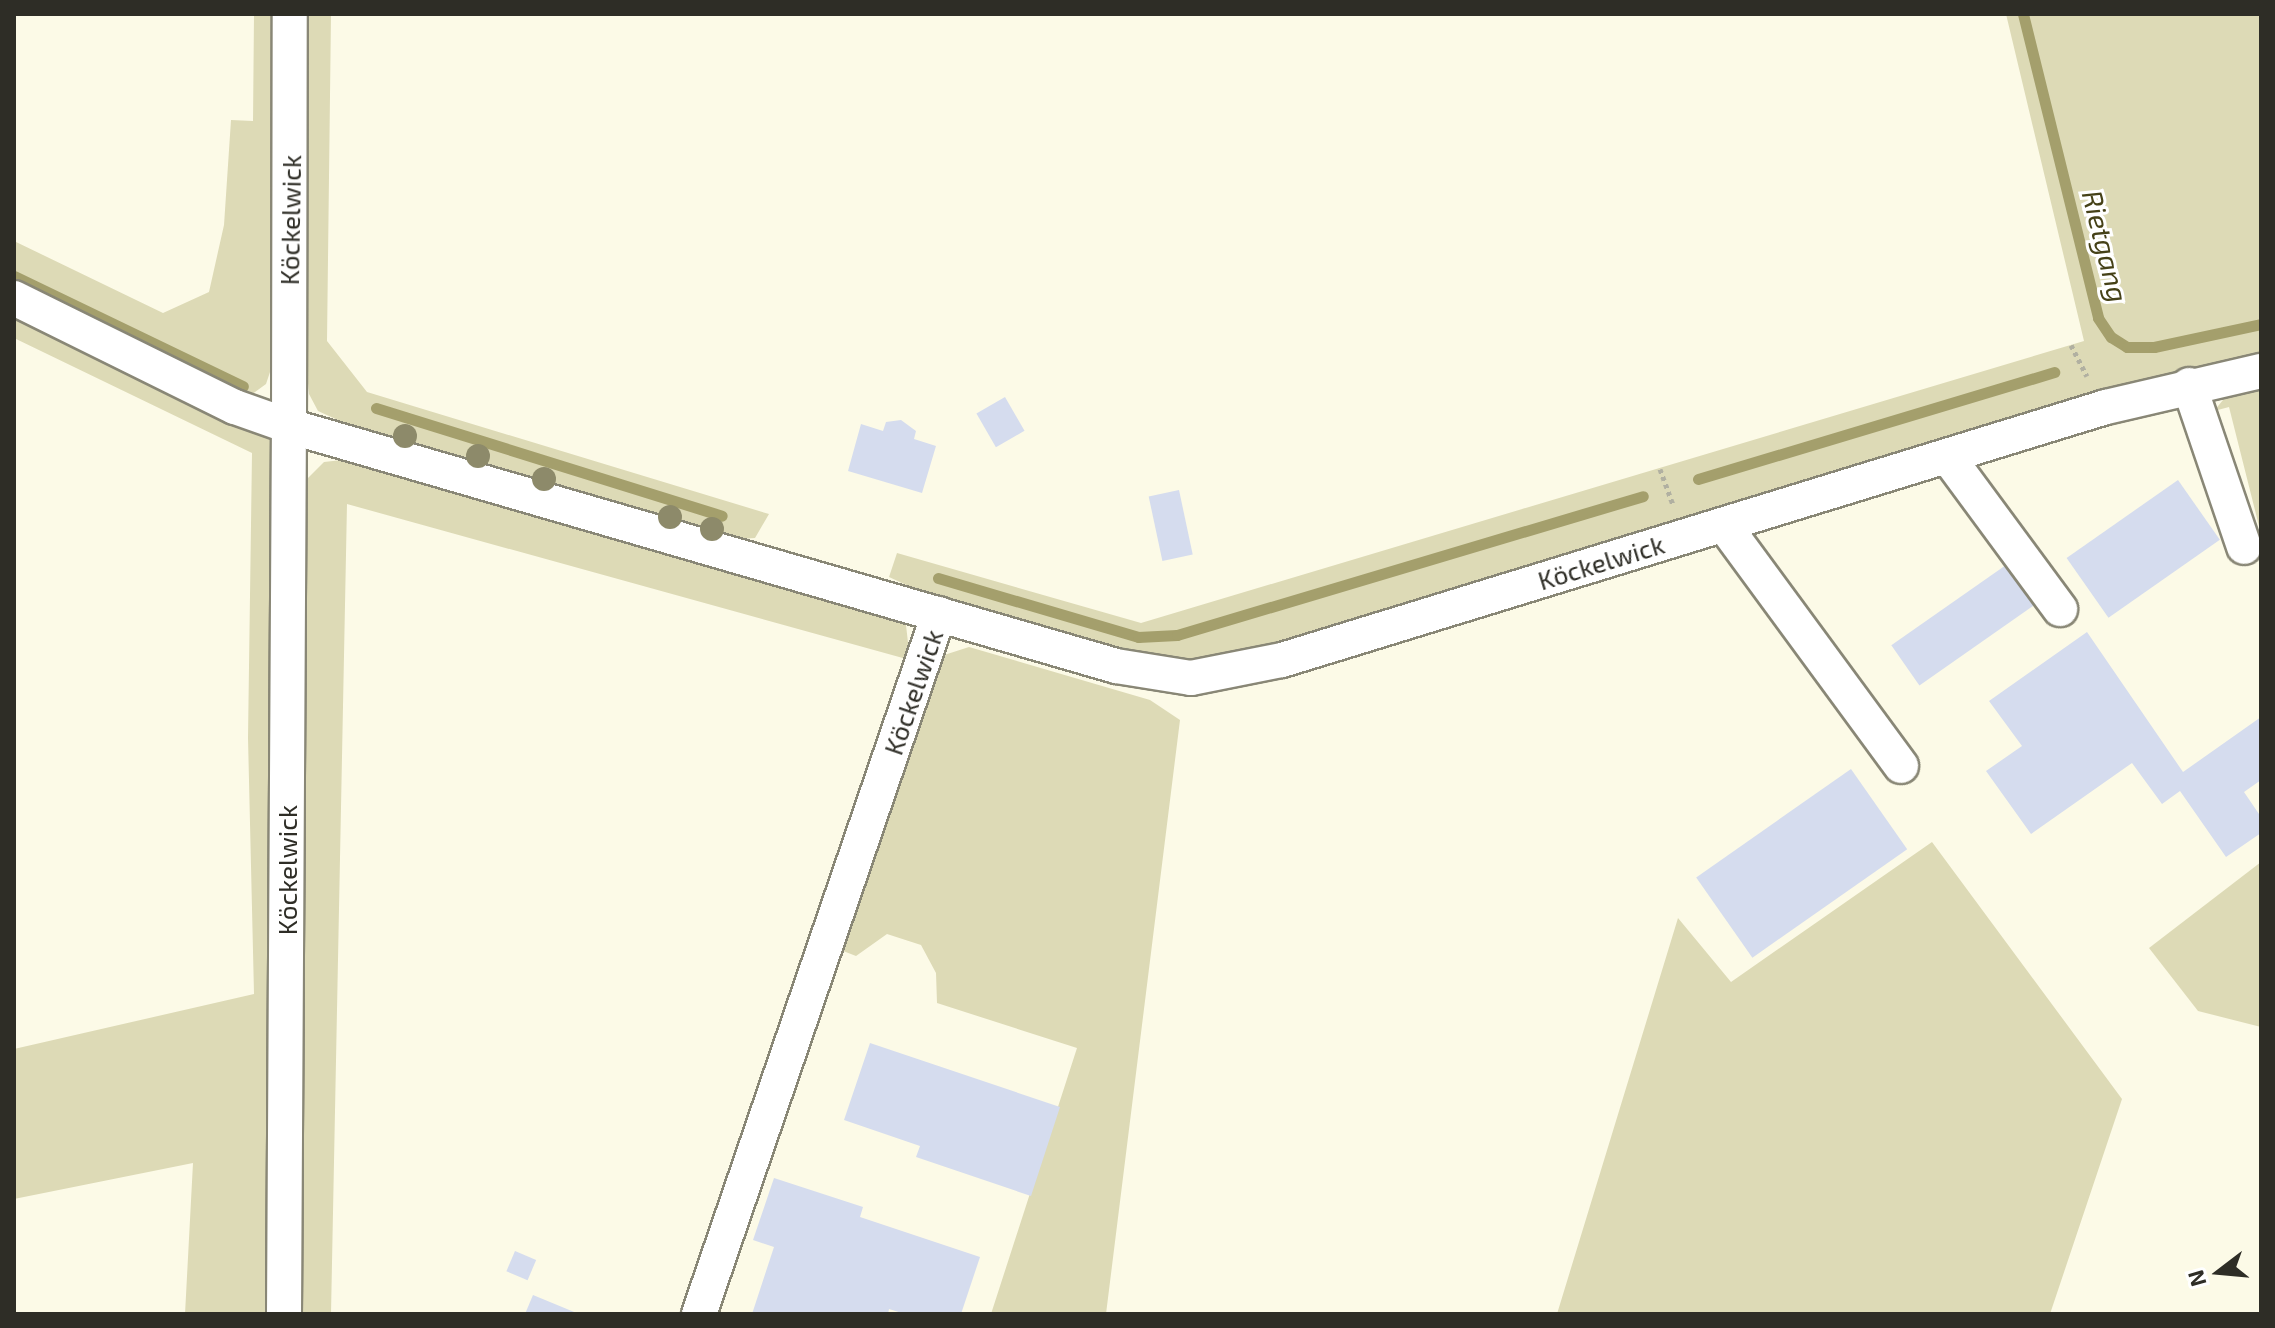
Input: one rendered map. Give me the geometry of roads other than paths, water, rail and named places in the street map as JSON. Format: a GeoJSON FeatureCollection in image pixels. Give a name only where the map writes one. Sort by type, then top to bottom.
{"type":"FeatureCollection","features":[{"type":"Feature","properties":{"kind":"street","name":"Köckelwick"},"geometry":{"type":"LineString","coordinates":[[284,1314],[290,14]]}},
{"type":"Feature","properties":{"kind":"street","name":"Köckelwick"},"geometry":{"type":"LineString","coordinates":[[14,298],[235,407],[289,426],[1162,677],[1215,676],[1282,660],[2189,385],[2261,371]]}},
{"type":"Feature","properties":{"kind":"street"},"geometry":{"type":"LineString","coordinates":[[2189,385],[2244,547]]}},
{"type":"Feature","properties":{"kind":"street"},"geometry":{"type":"LineString","coordinates":[[1948,457],[2060,609]]}},
{"type":"Feature","properties":{"kind":"street"},"geometry":{"type":"LineString","coordinates":[[1724,525],[1901,766]]}},
{"type":"Feature","properties":{"kind":"street","name":"Köckelwick"},"geometry":{"type":"LineString","coordinates":[[699,1314],[939,614]]}},
{"type":"Feature","properties":{"kind":"waterway","name":"Rietgang"},"geometry":{"type":"LineString","coordinates":[[2023,14],[2098,318],[2111,337],[2127,347],[2154,347],[2261,324]]}},
{"type":"Feature","properties":{"kind":"waterway"},"geometry":{"type":"LineString","coordinates":[[14,276],[243,386]]}},
{"type":"Feature","properties":{"kind":"waterway"},"geometry":{"type":"LineString","coordinates":[[1698,479],[2054,372]]}},
{"type":"Feature","properties":{"kind":"waterway"},"geometry":{"type":"LineString","coordinates":[[376,408],[722,516]]}},
{"type":"Feature","properties":{"kind":"waterway"},"geometry":{"type":"LineString","coordinates":[[938,578],[1138,637],[1177,635],[1643,496]]}}]}
